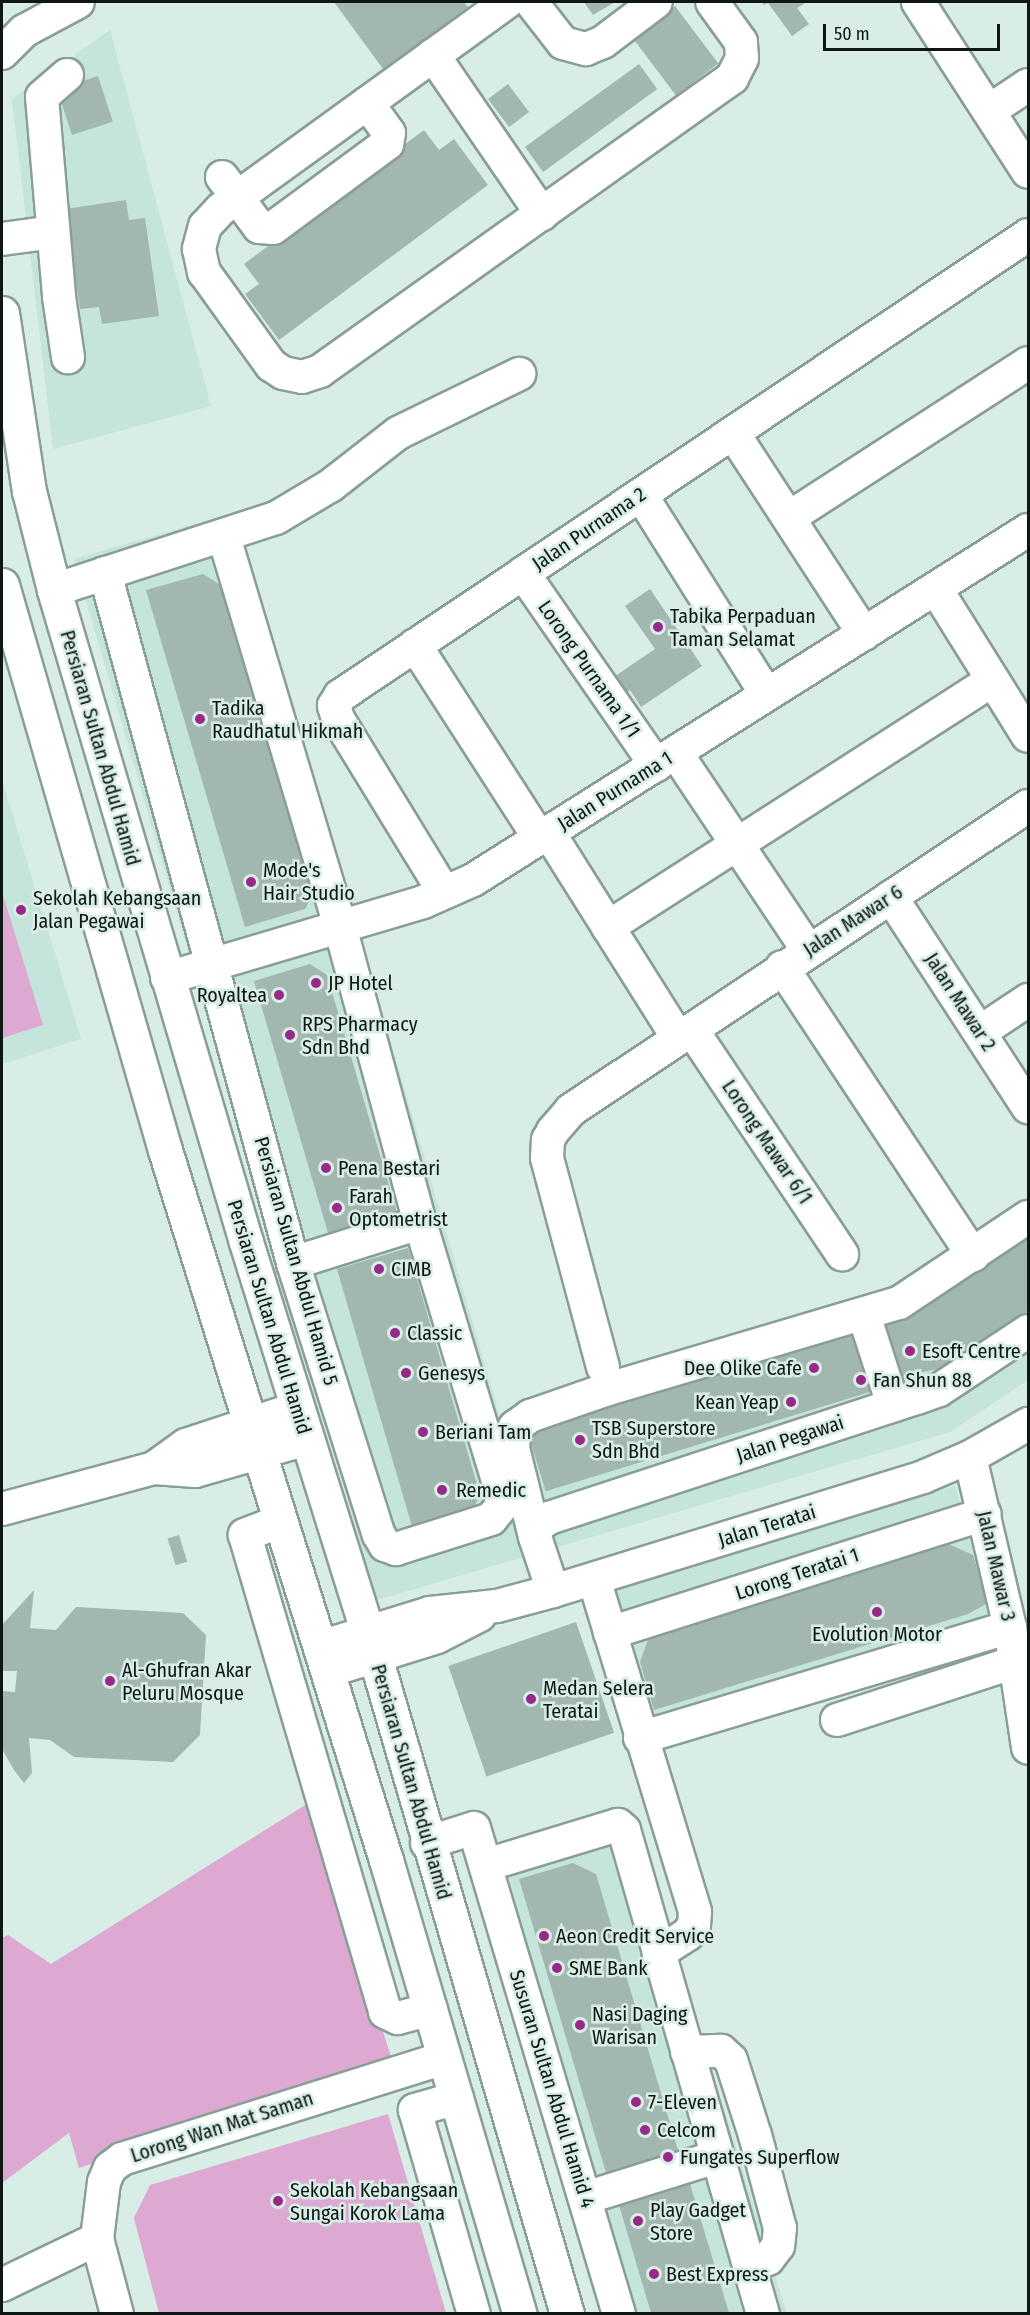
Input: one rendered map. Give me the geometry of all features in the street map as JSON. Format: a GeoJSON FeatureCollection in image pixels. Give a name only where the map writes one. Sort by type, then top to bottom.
{"type":"FeatureCollection","features":[{"type":"Feature","properties":{"kind":"main road","name":"Persiaran Sultan Abdul Hamid"},"geometry":{"type":"LineString","coordinates":[[2,313],[29,491],[54,590],[167,978],[371,1644],[567,2313]]}},
{"type":"Feature","properties":{"kind":"main road"},"geometry":{"type":"LineString","coordinates":[[4,605],[165,1150],[324,1659],[520,2313]]}},
{"type":"Feature","properties":{"kind":"street"},"geometry":{"type":"LineString","coordinates":[[2,53],[24,31],[78,2]]}},
{"type":"Feature","properties":{"kind":"street"},"geometry":{"type":"LineString","coordinates":[[507,2],[367,103],[230,187],[205,226],[199,249],[204,272],[272,365],[283,373],[302,377],[320,371],[732,78],[742,58],[741,42],[712,2]]}},
{"type":"Feature","properties":{"kind":"street"},"geometry":{"type":"LineString","coordinates":[[531,2],[563,43],[585,49],[603,42],[656,2]]}},
{"type":"Feature","properties":{"kind":"street"},"geometry":{"type":"LineString","coordinates":[[929,5],[989,111],[1029,172]]}},
{"type":"Feature","properties":{"kind":"street"},"geometry":{"type":"LineString","coordinates":[[433,55],[542,214]]}},
{"type":"Feature","properties":{"kind":"street"},"geometry":{"type":"LineString","coordinates":[[67,75],[42,97],[53,231],[68,357]]}},
{"type":"Feature","properties":{"kind":"street"},"geometry":{"type":"LineString","coordinates":[[989,111],[1029,85]]}},
{"type":"Feature","properties":{"kind":"street"},"geometry":{"type":"LineString","coordinates":[[230,187],[262,229],[273,228],[387,144],[389,133],[367,103]]}},
{"type":"Feature","properties":{"kind":"street"},"geometry":{"type":"LineString","coordinates":[[2,239],[53,231]]}},
{"type":"Feature","properties":{"kind":"street","name":"Jalan Purnama 2"},"geometry":{"type":"LineString","coordinates":[[444,892],[338,719],[334,706],[340,696],[1029,236]]}},
{"type":"Feature","properties":{"kind":"street"},"geometry":{"type":"LineString","coordinates":[[790,517],[1029,363]]}},
{"type":"Feature","properties":{"kind":"street"},"geometry":{"type":"LineString","coordinates":[[54,590],[224,538],[304,503],[398,433],[519,374]]}},
{"type":"Feature","properties":{"kind":"street"},"geometry":{"type":"LineString","coordinates":[[733,433],[790,517],[864,634]]}},
{"type":"Feature","properties":{"kind":"street"},"geometry":{"type":"LineString","coordinates":[[641,495],[767,695]]}},
{"type":"Feature","properties":{"kind":"street","name":"Jalan Purnama 1"},"geometry":{"type":"LineString","coordinates":[[167,978],[340,926],[444,892],[473,880],[1029,530]]}},
{"type":"Feature","properties":{"kind":"street"},"geometry":{"type":"LineString","coordinates":[[224,538],[340,926],[420,1223],[293,1263]]}},
{"type":"Feature","properties":{"kind":"street","name":"Persiaran Sultan Abdul Hamid 5"},"geometry":{"type":"LineString","coordinates":[[105,573],[214,964],[293,1263],[379,1535],[386,1545],[396,1549],[491,1519],[502,1500],[420,1223]]}},
{"type":"Feature","properties":{"kind":"street","name":"Lorong Purnama 1/1"},"geometry":{"type":"LineString","coordinates":[[523,573],[666,759],[737,844],[795,958],[973,1256]]}},
{"type":"Feature","properties":{"kind":"street"},"geometry":{"type":"LineString","coordinates":[[936,589],[1029,736]]}},
{"type":"Feature","properties":{"kind":"street","name":"Lorong Mawar 6/1"},"geometry":{"type":"LineString","coordinates":[[415,645],[544,836],[842,1254]]}},
{"type":"Feature","properties":{"kind":"street"},"geometry":{"type":"LineString","coordinates":[[608,927],[993,680]]}},
{"type":"Feature","properties":{"kind":"street","name":"Jalan Mawar 6"},"geometry":{"type":"LineString","coordinates":[[603,1367],[547,1158],[548,1140],[572,1110],[795,958],[1029,806]]}},
{"type":"Feature","properties":{"kind":"street","name":"Jalan Mawar 2"},"geometry":{"type":"LineString","coordinates":[[891,897],[1029,1107]]}},
{"type":"Feature","properties":{"kind":"street"},"geometry":{"type":"LineString","coordinates":[[980,1032],[1029,1000]]}},
{"type":"Feature","properties":{"kind":"street"},"geometry":{"type":"LineString","coordinates":[[553,1591],[535,1537],[536,1527],[512,1438],[515,1427],[530,1416],[864,1315],[917,1293],[1029,1217]]}},
{"type":"Feature","properties":{"kind":"street"},"geometry":{"type":"LineString","coordinates":[[864,1315],[893,1405]]}},
{"type":"Feature","properties":{"kind":"street","name":"Jalan Pegawai"},"geometry":{"type":"LineString","coordinates":[[536,1527],[549,1518],[939,1390],[1029,1331]]}},
{"type":"Feature","properties":{"kind":"street"},"geometry":{"type":"LineString","coordinates":[[2,1509],[154,1468],[195,1471],[255,1438],[303,1424]]}},
{"type":"Feature","properties":{"kind":"street","name":"Jalan Teratai"},"geometry":{"type":"LineString","coordinates":[[324,1659],[371,1644],[437,1637],[497,1606],[594,1579],[923,1477],[970,1457],[1029,1425]]}},
{"type":"Feature","properties":{"kind":"street","name":"Jalan Mawar 3"},"geometry":{"type":"LineString","coordinates":[[970,1457],[1010,1627],[1029,1748]]}},
{"type":"Feature","properties":{"kind":"street","name":"Lorong Teratai 1"},"geometry":{"type":"LineString","coordinates":[[610,1633],[985,1514]]}},
{"type":"Feature","properties":{"kind":"street"},"geometry":{"type":"LineString","coordinates":[[281,1521],[245,1535],[386,2012],[398,2018],[430,2009]]}},
{"type":"Feature","properties":{"kind":"street"},"geometry":{"type":"LineString","coordinates":[[594,1579],[640,1738],[695,1912],[694,1925],[688,1934],[659,1953]]}},
{"type":"Feature","properties":{"kind":"street"},"geometry":{"type":"LineString","coordinates":[[640,1738],[1010,1627]]}},
{"type":"Feature","properties":{"kind":"street"},"geometry":{"type":"LineString","coordinates":[[837,1720],[1016,1662]]}},
{"type":"Feature","properties":{"kind":"street"},"geometry":{"type":"LineString","coordinates":[[486,1864],[618,1825],[624,1830],[763,2313]]}},
{"type":"Feature","properties":{"kind":"street","name":"Susuran Sultan Abdul Hamid 4"},"geometry":{"type":"LineString","coordinates":[[428,1843],[474,1828],[619,2313]]}},
{"type":"Feature","properties":{"kind":"street"},"geometry":{"type":"LineString","coordinates":[[687,2052],[721,2051],[731,2060],[755,2135],[780,2228],[778,2246],[768,2259],[749,2266]]}},
{"type":"Feature","properties":{"kind":"street","name":"Lorong Wan Mat Saman"},"geometry":{"type":"LineString","coordinates":[[117,2313],[97,2239],[104,2182],[110,2168],[122,2159],[445,2058]]}},
{"type":"Feature","properties":{"kind":"street"},"geometry":{"type":"LineString","coordinates":[[457,2098],[415,2110],[474,2313]]}},
{"type":"Feature","properties":{"kind":"street"},"geometry":{"type":"LineString","coordinates":[[585,2198],[717,2157]]}},
{"type":"Feature","properties":{"kind":"street"},"geometry":{"type":"LineString","coordinates":[[2,2285],[97,2239]]}},
{"type":"Feature","properties":{"kind":"shaded area"},"geometry":{"type":"Polygon","coordinates":[[[110,30],[211,406],[53,449],[12,99],[110,30]]]}},
{"type":"Feature","properties":{"kind":"shaded area"},"geometry":{"type":"Polygon","coordinates":[[[236,512],[501,1420],[913,1299],[1028,1221],[1028,1380],[950,1432],[377,1600],[74,559],[236,512]]]}},
{"type":"Feature","properties":{"kind":"shaded area","name":"Sekolah Kebangsaan Jalan Pegawai"},"geometry":{"type":"Polygon","coordinates":[[[2,780],[81,1039],[2,1064],[2,780]]]}},
{"type":"Feature","properties":{"kind":"shaded area"},"geometry":{"type":"Polygon","coordinates":[[[2,892],[43,1025],[2,1038],[2,892]]]}},
{"type":"Feature","properties":{"kind":"shaded area"},"geometry":{"type":"Polygon","coordinates":[[[955,1486],[1001,1635],[653,1741],[608,1592],[955,1486]]]}},
{"type":"Feature","properties":{"kind":"shaded area"},"geometry":{"type":"Polygon","coordinates":[[[310,1802],[393,2063],[79,2168],[69,2133],[2,2183],[2,1938],[8,1935],[51,1964],[310,1802]]]}},
{"type":"Feature","properties":{"kind":"shaded area"},"geometry":{"type":"Polygon","coordinates":[[[635,1817],[786,2312],[604,2314],[468,1868],[635,1817]]]}},
{"type":"Feature","properties":{"kind":"shaded area","name":"Sekolah Kebangsaan Sungai Korok Lama"},"geometry":{"type":"Polygon","coordinates":[[[388,2114],[446,2313],[159,2313],[134,2218],[150,2185],[388,2114]]]}},
{"type":"Feature","properties":{"kind":"building"},"geometry":{"type":"Polygon","coordinates":[[[334,2],[464,2],[471,11],[386,73],[334,2]]]}},
{"type":"Feature","properties":{"kind":"building"},"geometry":{"type":"Polygon","coordinates":[[[584,2],[615,2],[593,15],[584,2]]]}},
{"type":"Feature","properties":{"kind":"building"},"geometry":{"type":"Polygon","coordinates":[[[761,2],[807,2],[797,8],[809,24],[792,36],[768,3],[764,5],[761,2]]]}},
{"type":"Feature","properties":{"kind":"building"},"geometry":{"type":"Polygon","coordinates":[[[675,6],[718,64],[676,95],[633,38],[675,6]]]}},
{"type":"Feature","properties":{"kind":"building"},"geometry":{"type":"Polygon","coordinates":[[[639,64],[657,89],[543,172],[525,147],[639,64]]]}},
{"type":"Feature","properties":{"kind":"building"},"geometry":{"type":"Polygon","coordinates":[[[98,76],[113,122],[72,135],[57,89],[98,76]]]}},
{"type":"Feature","properties":{"kind":"building"},"geometry":{"type":"Polygon","coordinates":[[[508,84],[529,112],[509,127],[488,99],[508,84]]]}},
{"type":"Feature","properties":{"kind":"building"},"geometry":{"type":"Polygon","coordinates":[[[424,130],[439,150],[454,139],[488,185],[279,340],[245,294],[259,284],[244,264],[424,130]]]}},
{"type":"Feature","properties":{"kind":"building"},"geometry":{"type":"Polygon","coordinates":[[[126,200],[129,220],[145,218],[159,316],[102,324],[99,307],[80,309],[65,209],[126,200]]]}},
{"type":"Feature","properties":{"kind":"building"},"geometry":{"type":"Polygon","coordinates":[[[203,574],[225,588],[314,893],[305,909],[245,927],[146,590],[203,574]]]}},
{"type":"Feature","properties":{"kind":"building","name":"Tabika Perpaduan Taman Selamat"},"geometry":{"type":"Polygon","coordinates":[[[650,589],[702,666],[641,707],[630,690],[613,701],[602,685],[655,649],[625,606],[650,589]]]}},
{"type":"Feature","properties":{"kind":"building"},"geometry":{"type":"Polygon","coordinates":[[[310,964],[327,975],[400,1223],[331,1243],[254,981],[310,964]]]}},
{"type":"Feature","properties":{"kind":"building"},"geometry":{"type":"Polygon","coordinates":[[[1028,1226],[1028,1311],[943,1368],[898,1377],[881,1326],[1028,1226]]]}},
{"type":"Feature","properties":{"kind":"building"},"geometry":{"type":"Polygon","coordinates":[[[408,1248],[480,1495],[471,1513],[413,1530],[337,1269],[408,1248]]]}},
{"type":"Feature","properties":{"kind":"building"},"geometry":{"type":"Polygon","coordinates":[[[857,1326],[877,1390],[546,1491],[526,1427],[857,1326]]]}},
{"type":"Feature","properties":{"kind":"building"},"geometry":{"type":"Polygon","coordinates":[[[179,1535],[187,1562],[176,1565],[168,1539],[179,1535]]]}},
{"type":"Feature","properties":{"kind":"building"},"geometry":{"type":"Polygon","coordinates":[[[946,1543],[973,1555],[988,1603],[968,1614],[654,1710],[640,1662],[650,1634],[946,1543]]]}},
{"type":"Feature","properties":{"kind":"building","name":"Al-Ghufran Akar Peluru Mosque"},"geometry":{"type":"Polygon","coordinates":[[[34,1590],[30,1628],[56,1630],[76,1607],[183,1613],[206,1635],[200,1735],[173,1762],[74,1757],[50,1740],[29,1738],[32,1773],[24,1783],[2,1749],[2,1691],[15,1692],[17,1671],[2,1671],[2,1625],[34,1590]]]}},
{"type":"Feature","properties":{"kind":"building","name":"Medan Selera Teratai"},"geometry":{"type":"Polygon","coordinates":[[[576,1622],[614,1733],[486,1777],[448,1666],[576,1622]]]}},
{"type":"Feature","properties":{"kind":"building"},"geometry":{"type":"Polygon","coordinates":[[[573,1863],[596,1874],[682,2164],[610,2186],[519,1879],[573,1863]]]}},
{"type":"Feature","properties":{"kind":"building"},"geometry":{"type":"Polygon","coordinates":[[[690,2184],[729,2313],[651,2313],[619,2205],[690,2184]]]}},
{"type":"Feature","properties":{"kind":"place","name":"Tabika Perpaduan Taman Selamat"},"geometry":{"type":"Point","coordinates":[658,627]}},
{"type":"Feature","properties":{"kind":"place","name":"Tadika Raudhatul Hikmah"},"geometry":{"type":"Point","coordinates":[200,719]}},
{"type":"Feature","properties":{"kind":"place","name":"Mode's Hair Studio"},"geometry":{"type":"Point","coordinates":[251,882]}},
{"type":"Feature","properties":{"kind":"place","name":"Sekolah Kebangsaan Jalan Pegawai"},"geometry":{"type":"Point","coordinates":[21,910]}},
{"type":"Feature","properties":{"kind":"place","name":"JP Hotel"},"geometry":{"type":"Point","coordinates":[316,983]}},
{"type":"Feature","properties":{"kind":"place","name":"Royaltea"},"geometry":{"type":"Point","coordinates":[279,995]}},
{"type":"Feature","properties":{"kind":"place","name":"RPS Pharmacy Sdn Bhd"},"geometry":{"type":"Point","coordinates":[290,1035]}},
{"type":"Feature","properties":{"kind":"place","name":"Pena Bestari"},"geometry":{"type":"Point","coordinates":[326,1168]}},
{"type":"Feature","properties":{"kind":"place","name":"Farah Optometrist"},"geometry":{"type":"Point","coordinates":[337,1208]}},
{"type":"Feature","properties":{"kind":"place","name":"CIMB"},"geometry":{"type":"Point","coordinates":[379,1269]}},
{"type":"Feature","properties":{"kind":"place","name":"Classic"},"geometry":{"type":"Point","coordinates":[395,1333]}},
{"type":"Feature","properties":{"kind":"place","name":"Esoft Centre"},"geometry":{"type":"Point","coordinates":[910,1351]}},
{"type":"Feature","properties":{"kind":"place","name":"Dee Olike Cafe"},"geometry":{"type":"Point","coordinates":[814,1368]}},
{"type":"Feature","properties":{"kind":"place","name":"Genesys"},"geometry":{"type":"Point","coordinates":[406,1373]}},
{"type":"Feature","properties":{"kind":"place","name":"Fan Shun 88"},"geometry":{"type":"Point","coordinates":[861,1380]}},
{"type":"Feature","properties":{"kind":"place","name":"Kean Yeap"},"geometry":{"type":"Point","coordinates":[791,1402]}},
{"type":"Feature","properties":{"kind":"place","name":"Beriani Tam"},"geometry":{"type":"Point","coordinates":[423,1432]}},
{"type":"Feature","properties":{"kind":"place","name":"TSB Superstore Sdn Bhd"},"geometry":{"type":"Point","coordinates":[580,1440]}},
{"type":"Feature","properties":{"kind":"place","name":"Remedic"},"geometry":{"type":"Point","coordinates":[442,1490]}},
{"type":"Feature","properties":{"kind":"place","name":"Evolution Motor"},"geometry":{"type":"Point","coordinates":[877,1612]}},
{"type":"Feature","properties":{"kind":"place","name":"Al-Ghufran Akar Peluru Mosque"},"geometry":{"type":"Point","coordinates":[110,1681]}},
{"type":"Feature","properties":{"kind":"place","name":"Medan Selera Teratai"},"geometry":{"type":"Point","coordinates":[531,1699]}},
{"type":"Feature","properties":{"kind":"place","name":"Aeon Credit Service"},"geometry":{"type":"Point","coordinates":[544,1936]}},
{"type":"Feature","properties":{"kind":"place","name":"SME Bank"},"geometry":{"type":"Point","coordinates":[557,1968]}},
{"type":"Feature","properties":{"kind":"place","name":"Nasi Daging Warisan"},"geometry":{"type":"Point","coordinates":[580,2025]}},
{"type":"Feature","properties":{"kind":"place","name":"7-Eleven"},"geometry":{"type":"Point","coordinates":[636,2102]}},
{"type":"Feature","properties":{"kind":"place","name":"Celcom"},"geometry":{"type":"Point","coordinates":[645,2130]}},
{"type":"Feature","properties":{"kind":"place","name":"Fungates Superflow"},"geometry":{"type":"Point","coordinates":[668,2157]}},
{"type":"Feature","properties":{"kind":"place","name":"Sekolah Kebangsaan Sungai Korok Lama"},"geometry":{"type":"Point","coordinates":[278,2201]}},
{"type":"Feature","properties":{"kind":"place","name":"Play Gadget Store"},"geometry":{"type":"Point","coordinates":[638,2221]}},
{"type":"Feature","properties":{"kind":"place","name":"Best Express"},"geometry":{"type":"Point","coordinates":[654,2274]}}]}
